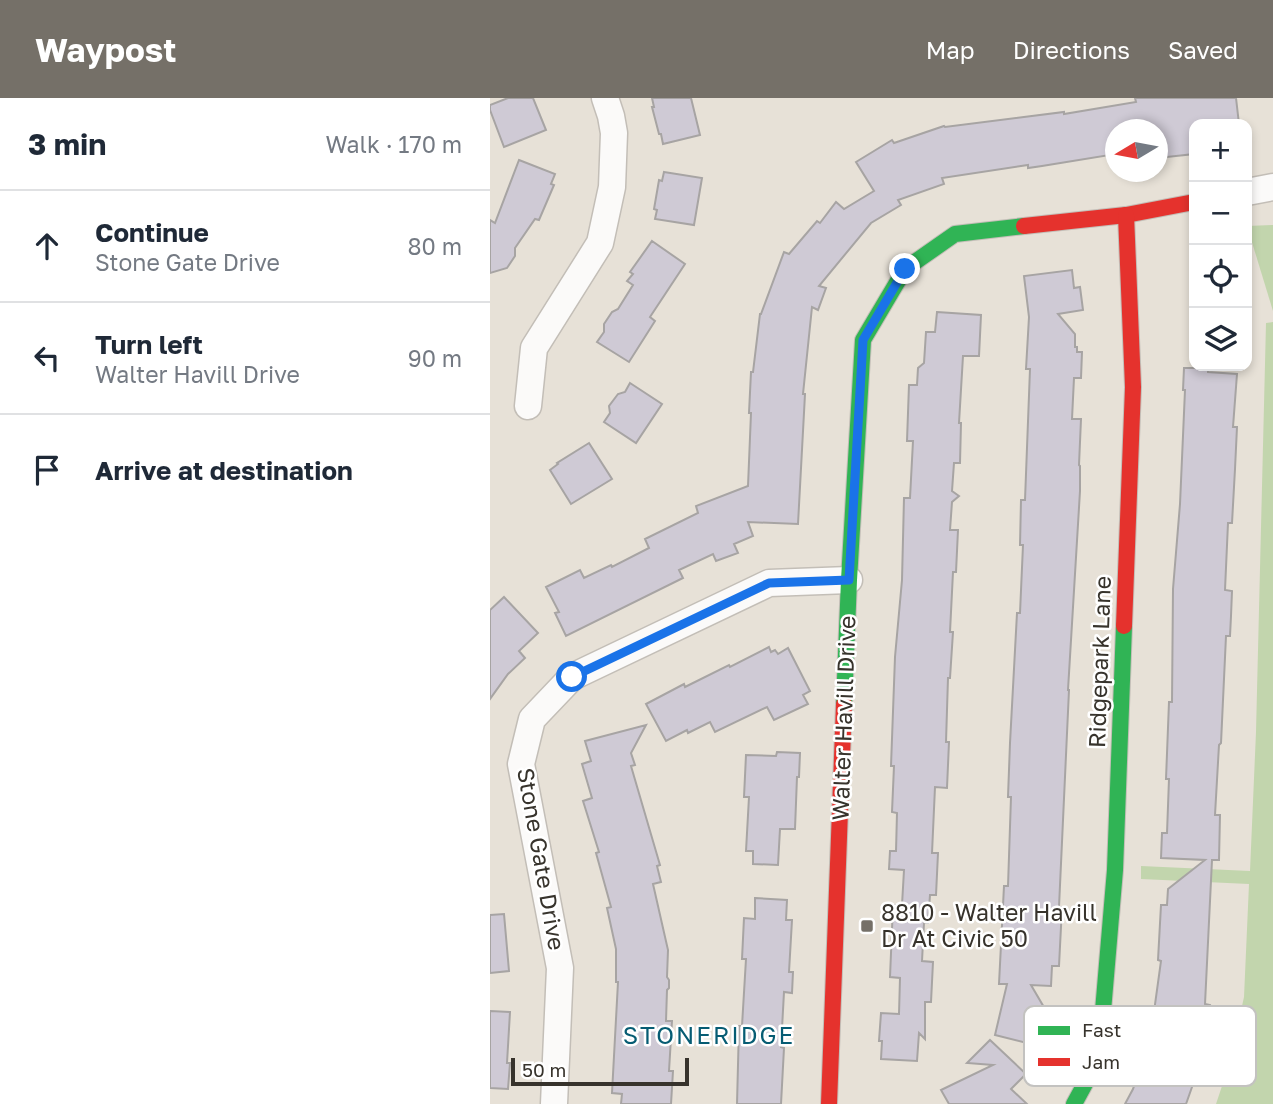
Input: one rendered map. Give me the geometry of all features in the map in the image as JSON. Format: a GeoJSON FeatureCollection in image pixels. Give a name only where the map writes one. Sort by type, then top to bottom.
{"type":"FeatureCollection","features":[{"type":"Feature","properties":{"kind":"street"},"geometry":{"type":"LineString","coordinates":[[528,406],[534,348],[600,243],[612,187],[614,133],[604,98]]}},
{"type":"Feature","properties":{"kind":"street"},"geometry":{"type":"LineString","coordinates":[[1252,191],[1273,187]]}},
{"type":"Feature","properties":{"kind":"street","name":"Walter Havill Drive"},"geometry":{"type":"LineString","coordinates":[[829,1104],[849,580],[863,340],[905,269],[955,234],[1126,215],[1189,203]]}},
{"type":"Feature","properties":{"kind":"street","name":"Ridgepark Lane"},"geometry":{"type":"LineString","coordinates":[[1103,1006],[1115,870],[1133,387],[1126,215]]}},
{"type":"Feature","properties":{"kind":"street","name":"Stone Gate Drive"},"geometry":{"type":"LineString","coordinates":[[554,1104],[560,968],[521,764],[531,719],[572,677],[769,583],[849,580]]}},
{"type":"Feature","properties":{"kind":"street","name":"Ridgepark Lane"},"geometry":{"type":"LineString","coordinates":[[1074,1104],[1084,1086]]}},
{"type":"Feature","properties":{"kind":"green space"},"geometry":{"type":"Polygon","coordinates":[[[1273,225],[1273,311],[1252,242],[1252,226],[1273,225]]]}},
{"type":"Feature","properties":{"kind":"green space"},"geometry":{"type":"Polygon","coordinates":[[[1273,322],[1273,1104],[1216,1104],[1222,1086],[1256,1086],[1256,1006],[1242,1006],[1249,884],[1141,879],[1141,866],[1250,871],[1266,323],[1273,322]]]}},
{"type":"Feature","properties":{"kind":"building"},"geometry":{"type":"Polygon","coordinates":[[[508,98],[533,98],[546,130],[504,147],[490,105],[508,98]]]}},
{"type":"Feature","properties":{"kind":"building"},"geometry":{"type":"Polygon","coordinates":[[[652,98],[691,98],[700,135],[663,144],[652,98]]]}},
{"type":"Feature","properties":{"kind":"building"},"geometry":{"type":"Polygon","coordinates":[[[1135,98],[1236,98],[1238,119],[1189,119],[1189,155],[1168,157],[1168,119],[1105,119],[1105,156],[942,178],[944,184],[898,200],[901,205],[871,223],[819,286],[826,288],[818,310],[812,307],[803,394],[798,524],[748,522],[753,536],[734,544],[738,553],[716,561],[713,554],[679,570],[683,578],[566,636],[555,613],[559,612],[546,587],[580,570],[584,578],[611,565],[612,567],[649,548],[645,539],[698,513],[696,506],[748,486],[751,372],[760,314],[784,252],[789,254],[817,221],[820,223],[836,202],[844,209],[874,191],[856,162],[892,140],[894,143],[944,126],[1064,114],[1136,102],[1135,98]]]}},
{"type":"Feature","properties":{"kind":"building"},"geometry":{"type":"Polygon","coordinates":[[[519,160],[555,174],[551,184],[554,185],[539,220],[535,219],[515,248],[515,256],[507,268],[490,273],[490,220],[495,223],[519,160]]]}},
{"type":"Feature","properties":{"kind":"building"},"geometry":{"type":"Polygon","coordinates":[[[664,172],[702,178],[694,225],[655,219],[659,180],[662,181],[664,172]]]}},
{"type":"Feature","properties":{"kind":"building"},"geometry":{"type":"Polygon","coordinates":[[[652,241],[685,264],[650,317],[655,321],[629,362],[597,342],[604,332],[604,324],[612,312],[618,309],[633,285],[627,281],[633,274],[630,272],[652,241]]]}},
{"type":"Feature","properties":{"kind":"building"},"geometry":{"type":"Polygon","coordinates":[[[1072,270],[1074,288],[1080,287],[1083,310],[1058,314],[1075,334],[1077,352],[1082,352],[1081,378],[1074,378],[1072,419],[1081,419],[1080,491],[1068,690],[1059,966],[1052,966],[1051,986],[1031,985],[1043,1006],[1024,1006],[1024,1042],[995,1035],[1007,984],[999,984],[1004,886],[1008,886],[1010,743],[1017,613],[1020,613],[1023,545],[1020,545],[1021,500],[1025,500],[1030,369],[1026,369],[1029,317],[1024,276],[1072,270]]]}},
{"type":"Feature","properties":{"kind":"building"},"geometry":{"type":"Polygon","coordinates":[[[937,312],[981,315],[979,356],[963,356],[959,423],[960,463],[954,463],[952,491],[959,496],[952,502],[950,530],[958,530],[956,572],[953,572],[950,632],[953,632],[948,678],[947,788],[935,787],[932,853],[938,853],[936,895],[930,895],[928,923],[924,923],[922,961],[933,962],[931,1002],[925,1002],[925,1039],[919,1033],[917,1061],[881,1059],[882,1041],[879,1041],[881,1013],[899,1014],[900,978],[890,977],[893,905],[902,905],[904,870],[889,869],[890,851],[896,851],[897,813],[892,812],[894,766],[891,766],[895,657],[902,580],[904,498],[910,498],[913,441],[907,441],[909,385],[917,385],[918,368],[924,363],[926,332],[935,332],[937,312]]]}},
{"type":"Feature","properties":{"kind":"building"},"geometry":{"type":"Polygon","coordinates":[[[1184,368],[1189,368],[1189,371],[1237,374],[1233,427],[1237,427],[1232,523],[1228,523],[1225,590],[1232,591],[1231,616],[1230,636],[1226,636],[1215,815],[1220,815],[1219,860],[1212,860],[1205,1004],[1210,1006],[1155,1006],[1161,961],[1158,960],[1161,905],[1167,905],[1168,889],[1205,860],[1161,858],[1162,833],[1167,833],[1169,779],[1166,779],[1169,702],[1172,702],[1173,589],[1184,368]]]}},
{"type":"Feature","properties":{"kind":"building"},"geometry":{"type":"Polygon","coordinates":[[[630,383],[662,404],[636,443],[604,422],[610,413],[609,406],[618,394],[625,392],[630,383]]]}},
{"type":"Feature","properties":{"kind":"building"},"geometry":{"type":"Polygon","coordinates":[[[589,443],[612,479],[571,504],[550,470],[589,443]]]}},
{"type":"Feature","properties":{"kind":"building"},"geometry":{"type":"Polygon","coordinates":[[[504,597],[538,633],[519,651],[525,658],[508,674],[490,699],[490,610],[504,597]]]}},
{"type":"Feature","properties":{"kind":"building"},"geometry":{"type":"Polygon","coordinates":[[[769,647],[771,652],[775,650],[778,654],[788,648],[810,691],[803,695],[808,704],[774,720],[767,707],[715,732],[710,722],[666,741],[646,704],[684,684],[685,687],[769,647]]]}},
{"type":"Feature","properties":{"kind":"building"},"geometry":{"type":"Polygon","coordinates":[[[646,725],[631,753],[635,765],[631,766],[660,865],[657,866],[661,882],[653,884],[668,950],[666,1021],[672,1021],[669,1071],[673,1071],[671,1104],[621,1104],[622,1094],[612,1093],[618,982],[616,949],[607,908],[611,907],[596,853],[599,852],[583,801],[592,798],[582,764],[591,761],[585,741],[646,725]]]}},
{"type":"Feature","properties":{"kind":"building"},"geometry":{"type":"Polygon","coordinates":[[[777,752],[800,753],[795,829],[780,829],[778,865],[753,864],[753,851],[746,851],[749,797],[744,797],[746,755],[776,756],[777,752]]]}},
{"type":"Feature","properties":{"kind":"building"},"geometry":{"type":"Polygon","coordinates":[[[755,898],[787,900],[786,920],[792,920],[789,972],[793,972],[792,993],[784,992],[781,1104],[737,1104],[739,1026],[742,1026],[746,959],[742,959],[744,918],[755,919],[755,898]]]}},
{"type":"Feature","properties":{"kind":"building"},"geometry":{"type":"Polygon","coordinates":[[[504,914],[509,971],[490,973],[490,915],[504,914]]]}},
{"type":"Feature","properties":{"kind":"building"},"geometry":{"type":"Polygon","coordinates":[[[490,1011],[510,1012],[508,1089],[490,1088],[490,1011]]]}},
{"type":"Feature","properties":{"kind":"building"},"geometry":{"type":"Polygon","coordinates":[[[990,1040],[1024,1072],[1024,1076],[1011,1089],[1027,1104],[949,1104],[941,1090],[993,1065],[967,1063],[990,1040]]]}},
{"type":"Feature","properties":{"kind":"building"},"geometry":{"type":"Polygon","coordinates":[[[1134,1086],[1192,1086],[1186,1104],[1125,1104],[1134,1086]]]}},
{"type":"Feature","properties":{"kind":"traffic: fast"},"geometry":{"type":"LineString","coordinates":[[844,704],[863,340],[905,269],[955,234],[1024,226]]}},
{"type":"Feature","properties":{"kind":"traffic: fast"},"geometry":{"type":"LineString","coordinates":[[1103,1006],[1115,870],[1124,626]]}},
{"type":"Feature","properties":{"kind":"traffic: fast"},"geometry":{"type":"LineString","coordinates":[[1074,1104],[1084,1086]]}},
{"type":"Feature","properties":{"kind":"traffic: jam"},"geometry":{"type":"LineString","coordinates":[[1024,226],[1126,215],[1189,203]]}},
{"type":"Feature","properties":{"kind":"traffic: jam"},"geometry":{"type":"LineString","coordinates":[[1124,626],[1133,387],[1126,215]]}},
{"type":"Feature","properties":{"kind":"traffic: jam"},"geometry":{"type":"LineString","coordinates":[[829,1104],[844,704]]}},
{"type":"Feature","properties":{"kind":"place","name":"8810 - Walter Havill Dr At Civic 50"},"geometry":{"type":"Point","coordinates":[867,926]}},
{"type":"Feature","properties":{"kind":"district","name":"STONERIDGE"},"geometry":{"type":"Point","coordinates":[709,1036]}},
{"type":"Feature","properties":{"kind":"route"},"geometry":{"type":"LineString","coordinates":[[572,677],[769,583],[849,580],[863,340],[905,269]]}}]}
